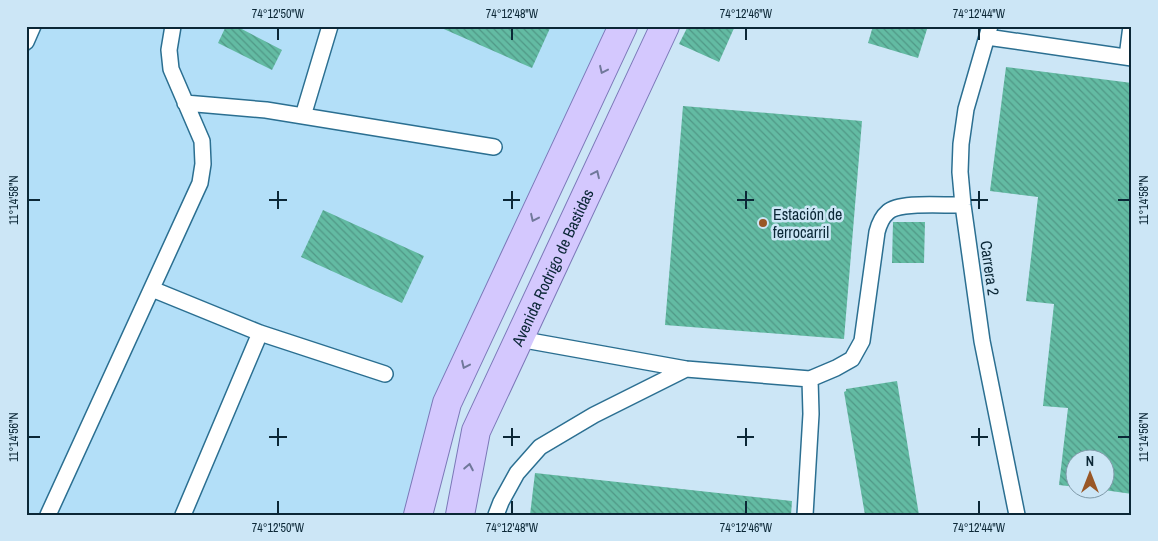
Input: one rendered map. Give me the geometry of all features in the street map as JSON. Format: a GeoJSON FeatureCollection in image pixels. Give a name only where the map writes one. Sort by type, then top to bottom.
{"type":"FeatureCollection","features":[{"type":"Feature","properties":{"kind":"main road"},"geometry":{"type":"LineString","coordinates":[[418,515],[447,403],[623,26]]}},
{"type":"Feature","properties":{"kind":"main road","name":"Avenida Rodrigo de Bastidas"},"geometry":{"type":"LineString","coordinates":[[460,515],[476,431],[665,26]]}},
{"type":"Feature","properties":{"kind":"lane"},"geometry":{"type":"LineString","coordinates":[[26,42],[33,26]]}},
{"type":"Feature","properties":{"kind":"lane"},"geometry":{"type":"LineString","coordinates":[[48,515],[200,183],[203,164],[202,142],[171,69],[169,50],[173,26]]}},
{"type":"Feature","properties":{"kind":"lane"},"geometry":{"type":"LineString","coordinates":[[304,116],[330,26]]}},
{"type":"Feature","properties":{"kind":"lane"},"geometry":{"type":"LineString","coordinates":[[988,32],[1130,57],[1131,26]]}},
{"type":"Feature","properties":{"kind":"lane","name":"Carrera 2"},"geometry":{"type":"LineString","coordinates":[[988,32],[966,110],[960,144],[960,172],[982,342],[1017,515]]}},
{"type":"Feature","properties":{"kind":"lane"},"geometry":{"type":"LineString","coordinates":[[185,103],[266,110],[494,147]]}},
{"type":"Feature","properties":{"kind":"lane"},"geometry":{"type":"LineString","coordinates":[[519,339],[686,369],[810,378],[836,368],[852,358],[862,341],[877,232],[880,222],[889,210],[902,206],[963,205]]}},
{"type":"Feature","properties":{"kind":"lane"},"geometry":{"type":"LineString","coordinates":[[152,289],[260,333],[385,374]]}},
{"type":"Feature","properties":{"kind":"lane"},"geometry":{"type":"LineString","coordinates":[[183,515],[260,333]]}},
{"type":"Feature","properties":{"kind":"lane"},"geometry":{"type":"LineString","coordinates":[[496,515],[517,473],[540,447],[594,415],[686,369]]}},
{"type":"Feature","properties":{"kind":"lane"},"geometry":{"type":"LineString","coordinates":[[805,515],[811,414],[810,378]]}},
{"type":"Feature","properties":{"kind":"shaded area"},"geometry":{"type":"Polygon","coordinates":[[[26,26],[609,26],[414,515],[26,515],[26,26]]]}},
{"type":"Feature","properties":{"kind":"building"},"geometry":{"type":"Polygon","coordinates":[[[226,26],[236,26],[282,50],[272,70],[218,43],[226,26]]]}},
{"type":"Feature","properties":{"kind":"building"},"geometry":{"type":"Polygon","coordinates":[[[437,26],[551,26],[532,68],[437,26]]]}},
{"type":"Feature","properties":{"kind":"building"},"geometry":{"type":"Polygon","coordinates":[[[688,26],[735,26],[719,62],[679,44],[688,26]]]}},
{"type":"Feature","properties":{"kind":"building"},"geometry":{"type":"Polygon","coordinates":[[[873,26],[928,26],[918,58],[868,43],[873,26]]]}},
{"type":"Feature","properties":{"kind":"building"},"geometry":{"type":"Polygon","coordinates":[[[1006,67],[1132,83],[1132,494],[1116,492],[1116,448],[1066,448],[1066,486],[1059,485],[1068,408],[1043,406],[1054,304],[1026,301],[1038,197],[990,191],[1006,67]]]}},
{"type":"Feature","properties":{"kind":"building","name":"Estación de ferrocarril"},"geometry":{"type":"Polygon","coordinates":[[[683,106],[862,121],[844,339],[665,325],[683,106]]]}},
{"type":"Feature","properties":{"kind":"building"},"geometry":{"type":"Polygon","coordinates":[[[323,210],[424,256],[402,303],[301,257],[323,210]]]}},
{"type":"Feature","properties":{"kind":"building"},"geometry":{"type":"Polygon","coordinates":[[[893,222],[925,222],[924,263],[892,263],[893,222]]]}},
{"type":"Feature","properties":{"kind":"building"},"geometry":{"type":"Polygon","coordinates":[[[897,381],[919,515],[865,515],[844,392],[846,389],[897,381]]]}},
{"type":"Feature","properties":{"kind":"building"},"geometry":{"type":"Polygon","coordinates":[[[535,473],[792,501],[791,515],[530,515],[535,473]]]}},
{"type":"Feature","properties":{"kind":"place","name":"Estación de ferrocarril"},"geometry":{"type":"Point","coordinates":[763,223]}}]}
